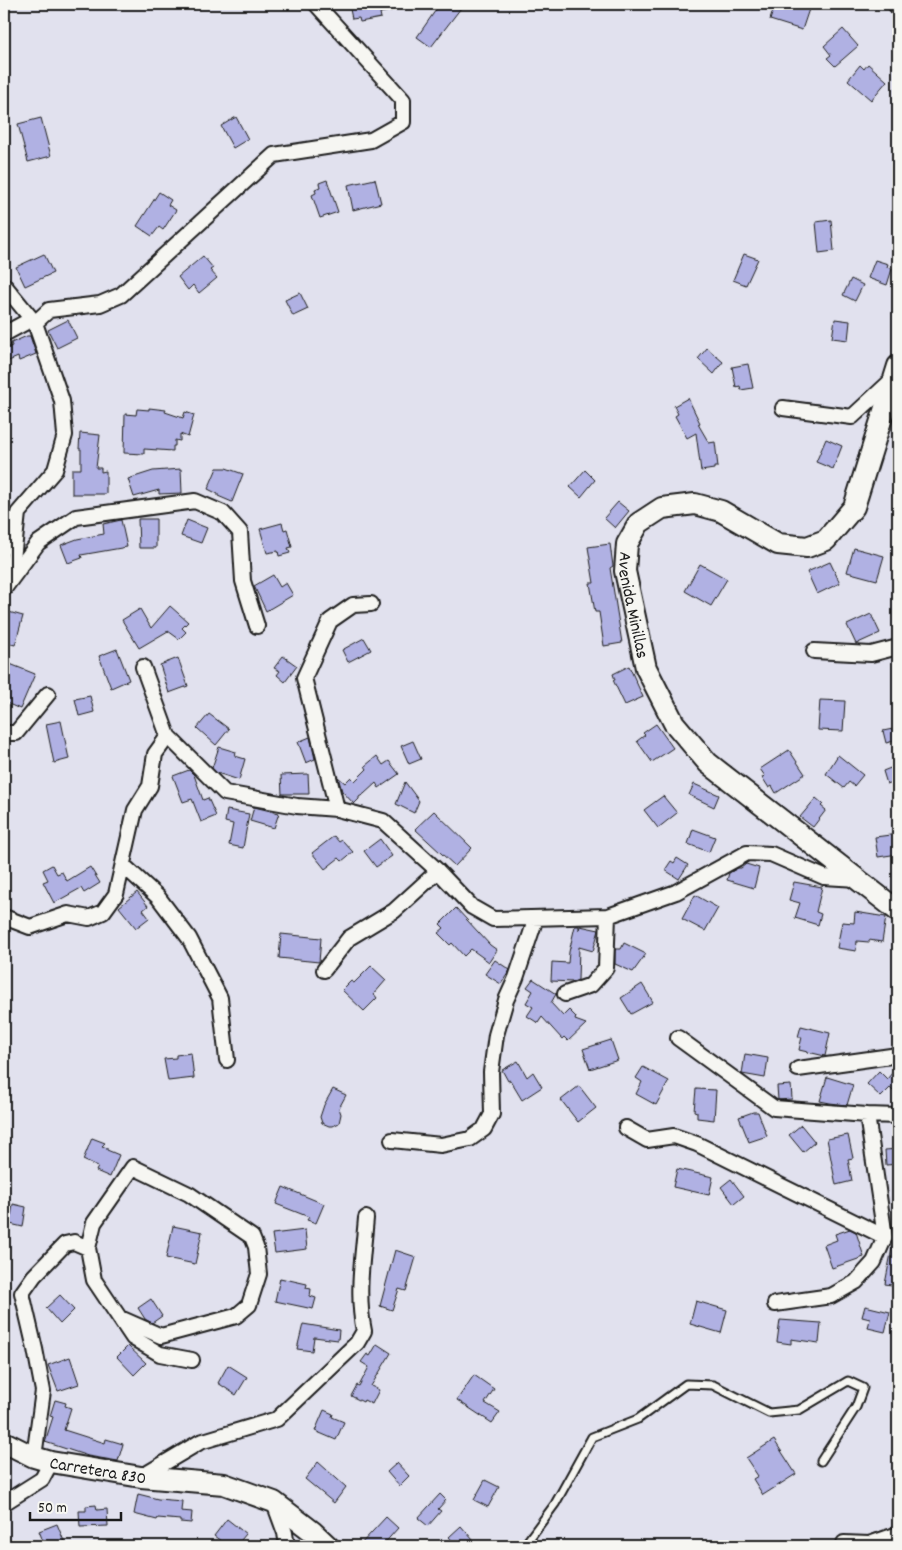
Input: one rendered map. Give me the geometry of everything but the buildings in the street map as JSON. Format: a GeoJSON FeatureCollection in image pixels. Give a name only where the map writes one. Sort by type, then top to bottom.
{"type":"FeatureCollection","features":[{"type":"Feature","properties":{"kind":"street"},"geometry":{"type":"LineString","coordinates":[[4,334],[34,321],[49,310],[100,304],[121,295],[274,155],[371,140],[403,122],[403,100],[316,4]]}},
{"type":"Feature","properties":{"kind":"street"},"geometry":{"type":"LineString","coordinates":[[895,4],[898,8]]}},
{"type":"Feature","properties":{"kind":"street"},"geometry":{"type":"LineString","coordinates":[[4,285],[34,321],[62,401],[65,435],[55,470],[18,513],[7,584]]}},
{"type":"Feature","properties":{"kind":"street"},"geometry":{"type":"LineString","coordinates":[[783,408],[852,418],[897,371]]}},
{"type":"Feature","properties":{"kind":"street","name":"Avenida Minillas"},"geometry":{"type":"LineString","coordinates":[[897,371],[854,507],[826,540],[807,547],[778,544],[721,511],[695,504],[662,508],[639,523],[627,544],[625,571],[646,668],[674,723],[708,763],[898,911]]}},
{"type":"Feature","properties":{"kind":"street"},"geometry":{"type":"LineString","coordinates":[[7,584],[38,543],[76,517],[195,501],[223,513],[240,532],[243,581],[257,626]]}},
{"type":"Feature","properties":{"kind":"street"},"geometry":{"type":"LineString","coordinates":[[337,809],[304,678],[330,621],[353,605],[371,604]]}},
{"type":"Feature","properties":{"kind":"street"},"geometry":{"type":"LineString","coordinates":[[814,651],[871,654],[898,646]]}},
{"type":"Feature","properties":{"kind":"street"},"geometry":{"type":"LineString","coordinates":[[144,667],[168,736],[225,793],[297,806],[337,809],[383,821],[438,871],[472,907],[493,919],[608,916],[676,892],[747,853],[771,854],[824,877],[856,879]]}},
{"type":"Feature","properties":{"kind":"street"},"geometry":{"type":"LineString","coordinates":[[4,734],[16,733],[48,694]]}},
{"type":"Feature","properties":{"kind":"street"},"geometry":{"type":"LineString","coordinates":[[4,917],[30,928],[68,914],[89,918],[103,912],[116,894],[135,810],[150,786],[155,754],[168,736]]}},
{"type":"Feature","properties":{"kind":"street"},"geometry":{"type":"LineString","coordinates":[[123,865],[158,897],[189,938],[220,998],[227,1060]]}},
{"type":"Feature","properties":{"kind":"street"},"geometry":{"type":"LineString","coordinates":[[324,970],[348,938],[394,911],[438,871]]}},
{"type":"Feature","properties":{"kind":"street"},"geometry":{"type":"LineString","coordinates":[[565,994],[591,985],[606,968],[608,916]]}},
{"type":"Feature","properties":{"kind":"street"},"geometry":{"type":"LineString","coordinates":[[392,1140],[441,1145],[470,1139],[484,1129],[492,1114],[491,1072],[496,1036],[506,1000],[519,969],[536,918]]}},
{"type":"Feature","properties":{"kind":"street"},"geometry":{"type":"LineString","coordinates":[[678,1038],[774,1108],[867,1116],[898,1116]]}},
{"type":"Feature","properties":{"kind":"street"},"geometry":{"type":"LineString","coordinates":[[798,1069],[898,1055]]}},
{"type":"Feature","properties":{"kind":"street"},"geometry":{"type":"LineString","coordinates":[[776,1304],[832,1296],[856,1282],[874,1262],[885,1237],[867,1116]]}},
{"type":"Feature","properties":{"kind":"street"},"geometry":{"type":"LineString","coordinates":[[626,1128],[647,1140],[674,1136],[697,1144],[885,1237]]}},
{"type":"Feature","properties":{"kind":"street"},"geometry":{"type":"LineString","coordinates":[[120,1318],[161,1336],[236,1316],[249,1305],[260,1274],[256,1247],[252,1237],[189,1194],[133,1168],[94,1223],[88,1248],[94,1280],[133,1338],[160,1354],[192,1360]]}},
{"type":"Feature","properties":{"kind":"street"},"geometry":{"type":"LineString","coordinates":[[141,1476],[200,1442],[277,1419],[357,1343],[364,1331],[360,1304],[360,1274],[366,1218]]}},
{"type":"Feature","properties":{"kind":"street"},"geometry":{"type":"LineString","coordinates":[[4,1503],[42,1479],[43,1391],[22,1293],[34,1276],[65,1244],[74,1242],[88,1248]]}},
{"type":"Feature","properties":{"kind":"street","name":"Carretera 830"},"geometry":{"type":"LineString","coordinates":[[4,1442],[42,1459],[141,1476],[224,1484],[274,1502],[328,1546]]}},
{"type":"Feature","properties":{"kind":"street"},"geometry":{"type":"LineString","coordinates":[[274,1502],[285,1533],[287,1546]]}},
{"type":"Feature","properties":{"kind":"street"},"geometry":{"type":"LineString","coordinates":[[844,1542],[869,1544],[898,1534]]}},
{"type":"Feature","properties":{"kind":"lane"},"geometry":{"type":"LineString","coordinates":[[524,1546],[555,1504],[592,1437],[638,1419],[686,1384],[713,1385],[769,1413],[799,1410],[848,1381],[863,1388],[856,1407],[821,1461]]}}]}
